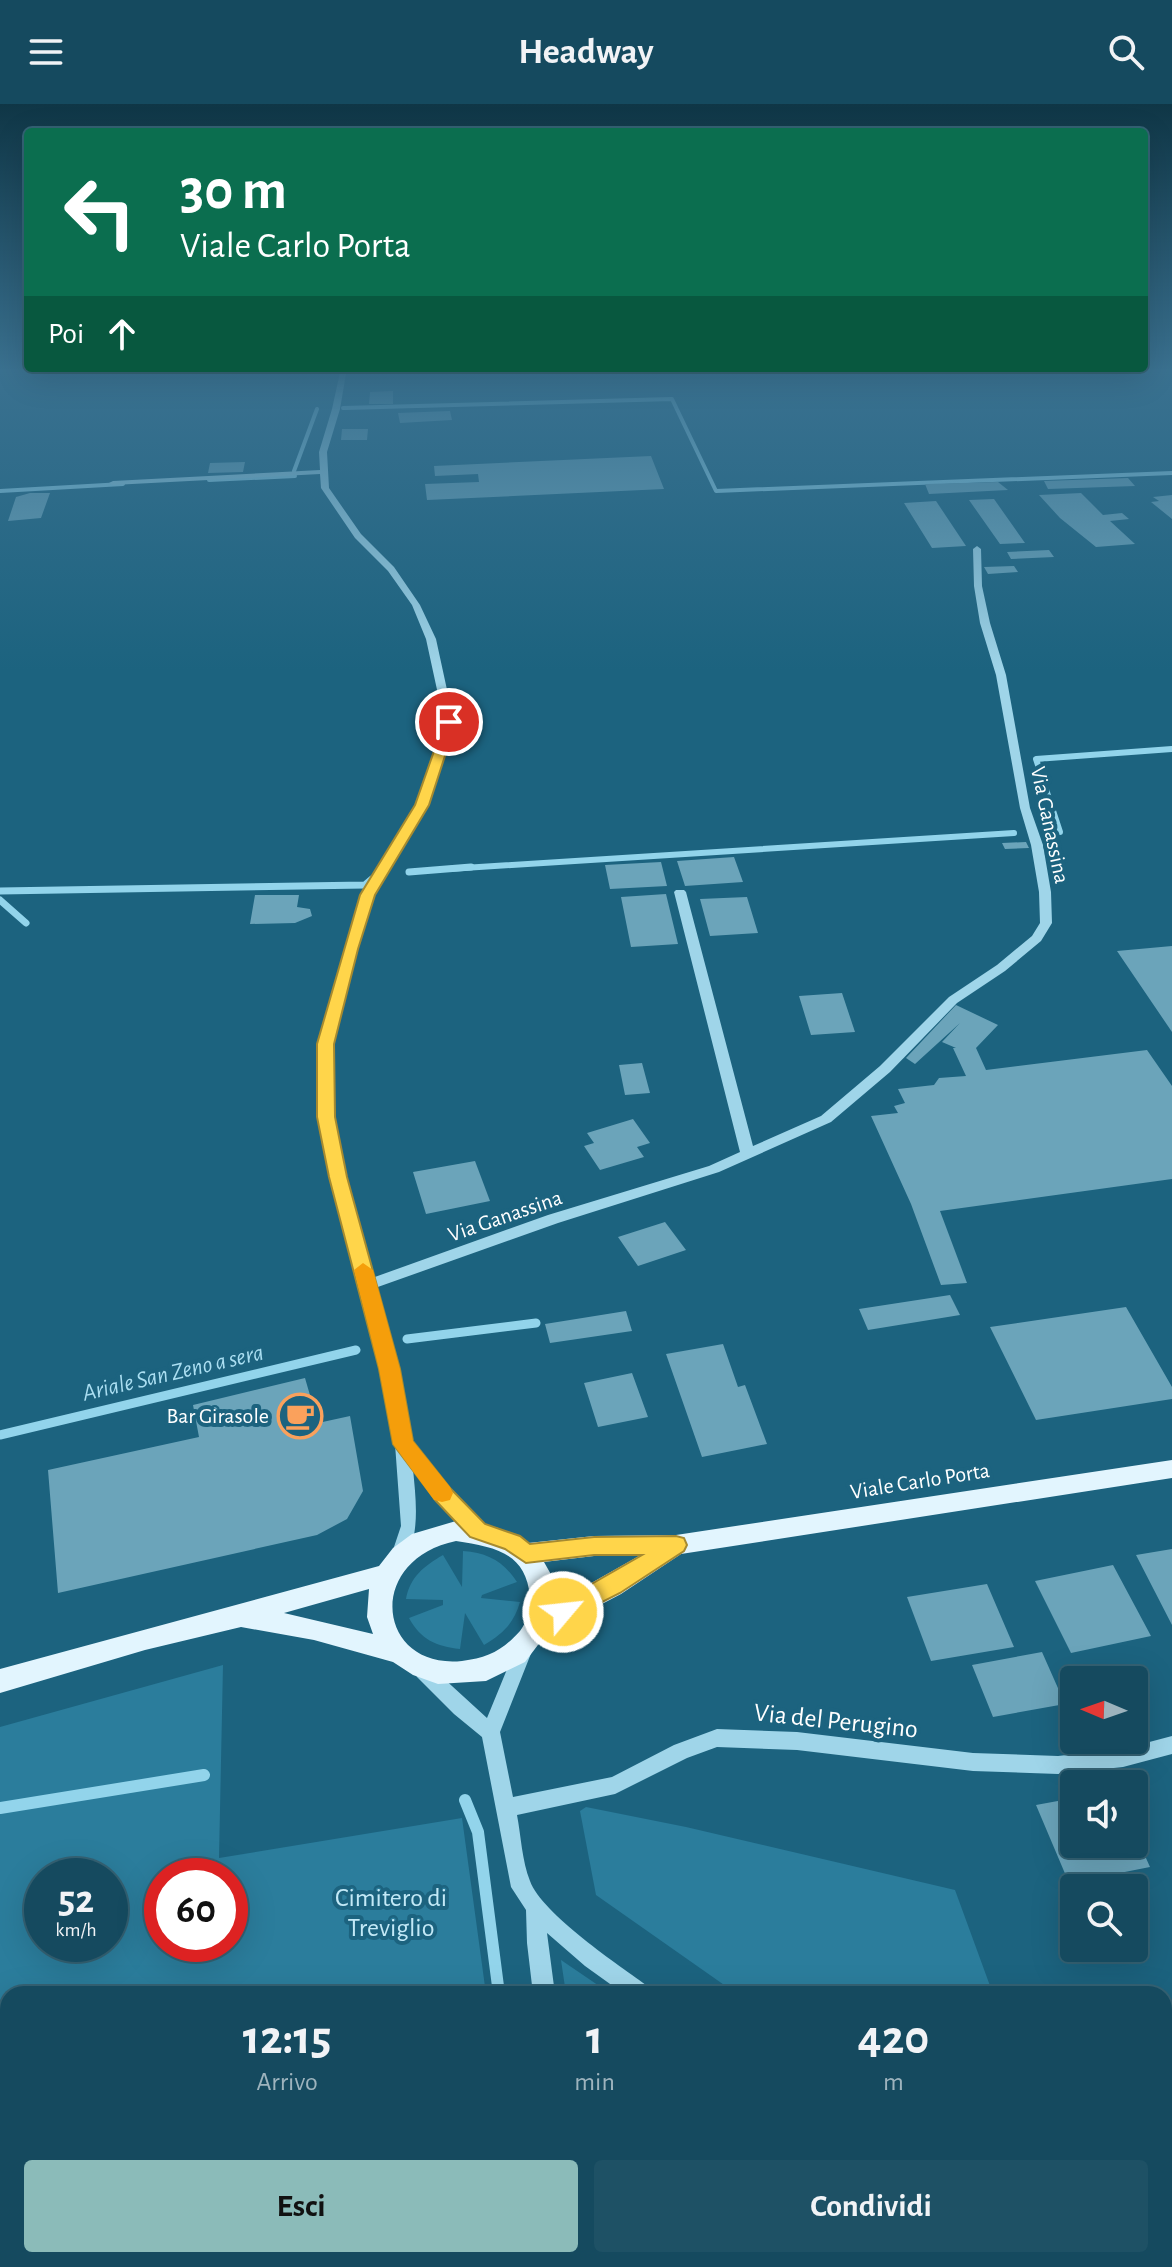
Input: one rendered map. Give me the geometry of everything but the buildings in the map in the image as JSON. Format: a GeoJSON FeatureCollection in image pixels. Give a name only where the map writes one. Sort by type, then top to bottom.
{"type":"FeatureCollection","features":[{"type":"Feature","properties":{"kind":"main road","name":"Viale Carlo Porta"},"geometry":{"type":"LineString","coordinates":[[240,1616],[314,1629],[445,1674],[472,1673],[500,1664],[524,1648],[539,1625],[545,1607],[544,1587],[537,1569],[526,1554],[594,1546],[676,1545],[1172,1469]]}},
{"type":"Feature","properties":{"kind":"main road"},"geometry":{"type":"LineString","coordinates":[[408,1659],[385,1635],[378,1615],[378,1595],[392,1566],[416,1544],[435,1535],[477,1531],[512,1543],[526,1554]]}},
{"type":"Feature","properties":{"kind":"main road","name":"Viale Carlo Porta"},"geometry":{"type":"LineString","coordinates":[[539,1625],[612,1586],[676,1545]]}},
{"type":"Feature","properties":{"kind":"main road"},"geometry":{"type":"LineString","coordinates":[[0,1681],[145,1639],[240,1616],[392,1566]]}},
{"type":"Feature","properties":{"kind":"street"},"geometry":{"type":"LineString","coordinates":[[322,469],[325,488],[337,507],[358,536],[391,569],[416,605],[431,639],[449,722],[422,805],[367,895],[326,1044],[326,1117],[389,1369],[403,1444],[409,1526],[392,1566]]}},
{"type":"Feature","properties":{"kind":"street"},"geometry":{"type":"LineString","coordinates":[[113,483],[322,472]]}},
{"type":"Feature","properties":{"kind":"street","name":"Via Ganassina"},"geometry":{"type":"LineString","coordinates":[[367,1285],[553,1219],[714,1169],[826,1119],[885,1069],[953,1000],[1037,938],[1046,923],[1045,892],[1037,845],[1025,808],[1001,675],[980,598],[977,549]]}},
{"type":"Feature","properties":{"kind":"street"},"geometry":{"type":"LineString","coordinates":[[680,892],[748,1155]]}},
{"type":"Feature","properties":{"kind":"street"},"geometry":{"type":"LineString","coordinates":[[403,1444],[443,1495],[477,1531]]}},
{"type":"Feature","properties":{"kind":"street"},"geometry":{"type":"LineString","coordinates":[[524,1648],[491,1732],[521,1887],[536,1908],[568,1940],[631,1986]]}},
{"type":"Feature","properties":{"kind":"street"},"geometry":{"type":"LineString","coordinates":[[408,1659],[491,1732]]}},
{"type":"Feature","properties":{"kind":"street","name":"Via del Perugino"},"geometry":{"type":"LineString","coordinates":[[505,1808],[615,1785],[681,1751],[717,1738],[797,1741],[973,1762],[1058,1765],[1123,1758],[1172,1745]]}},
{"type":"Feature","properties":{"kind":"street"},"geometry":{"type":"LineString","coordinates":[[536,1908],[543,1986]]}},
{"type":"Feature","properties":{"kind":"green space"},"geometry":{"type":"Polygon","coordinates":[[[463,1551],[494,1559],[517,1582],[481,1598],[520,1602],[507,1627],[484,1645],[465,1613],[460,1649],[430,1641],[409,1618],[443,1605],[443,1600],[406,1599],[419,1573],[443,1555],[462,1587],[463,1551]]]}},
{"type":"Feature","properties":{"kind":"green space","name":"Cimitero di Treviglio"},"geometry":{"type":"Polygon","coordinates":[[[223,1665],[219,1858],[462,1818],[485,1986],[0,1986],[0,1727],[223,1665]]]}},
{"type":"Feature","properties":{"kind":"green space"},"geometry":{"type":"Polygon","coordinates":[[[586,1807],[686,1827],[955,1890],[990,1986],[726,1986],[596,1895],[580,1811],[586,1807]]]}},
{"type":"Feature","properties":{"kind":"green space"},"geometry":{"type":"Polygon","coordinates":[[[561,1960],[599,1986],[565,1986],[561,1960]]]}},
{"type":"Feature","properties":{"kind":"waterway"},"geometry":{"type":"LineString","coordinates":[[705,469],[716,491],[1172,473]]}},
{"type":"Feature","properties":{"kind":"waterway"},"geometry":{"type":"LineString","coordinates":[[209,480],[295,476]]}},
{"type":"Feature","properties":{"kind":"waterway"},"geometry":{"type":"LineString","coordinates":[[0,491],[123,484]]}},
{"type":"Feature","properties":{"kind":"waterway"},"geometry":{"type":"LineString","coordinates":[[1052,832],[1060,832],[1036,759],[1172,749]]}},
{"type":"Feature","properties":{"kind":"waterway"},"geometry":{"type":"LineString","coordinates":[[448,869],[1014,833]]}},
{"type":"Feature","properties":{"kind":"waterway"},"geometry":{"type":"LineString","coordinates":[[409,872],[471,867]]}},
{"type":"Feature","properties":{"kind":"waterway"},"geometry":{"type":"LineString","coordinates":[[0,891],[365,885],[372,879]]}},
{"type":"Feature","properties":{"kind":"waterway"},"geometry":{"type":"LineString","coordinates":[[0,900],[26,923]]}},
{"type":"Feature","properties":{"kind":"waterway","name":"Ariale San Zeno a sera"},"geometry":{"type":"LineString","coordinates":[[407,1339],[536,1323]]}},
{"type":"Feature","properties":{"kind":"waterway","name":"Ariale San Zeno a sera"},"geometry":{"type":"LineString","coordinates":[[0,1435],[356,1350]]}},
{"type":"Feature","properties":{"kind":"waterway"},"geometry":{"type":"LineString","coordinates":[[0,1808],[204,1775]]}},
{"type":"Feature","properties":{"kind":"waterway"},"geometry":{"type":"LineString","coordinates":[[465,1800],[478,1832],[498,1986]]}},
{"type":"Feature","properties":{"kind":"slow traffic"},"geometry":{"type":"LineString","coordinates":[[363,1270],[389,1369],[403,1444],[442,1493]]}},
{"type":"Feature","properties":{"kind":"place","name":"Bar Girasole"},"geometry":{"type":"Point","coordinates":[300,1416]}},
{"type":"Feature","properties":{"kind":"route"},"geometry":{"type":"LineString","coordinates":[[449,722],[422,805],[367,895],[342,976],[326,1044],[326,1117],[338,1177],[389,1369],[403,1444],[443,1495],[477,1531],[496,1535],[526,1554],[594,1546],[676,1545],[612,1586],[563,1612]]}}]}
